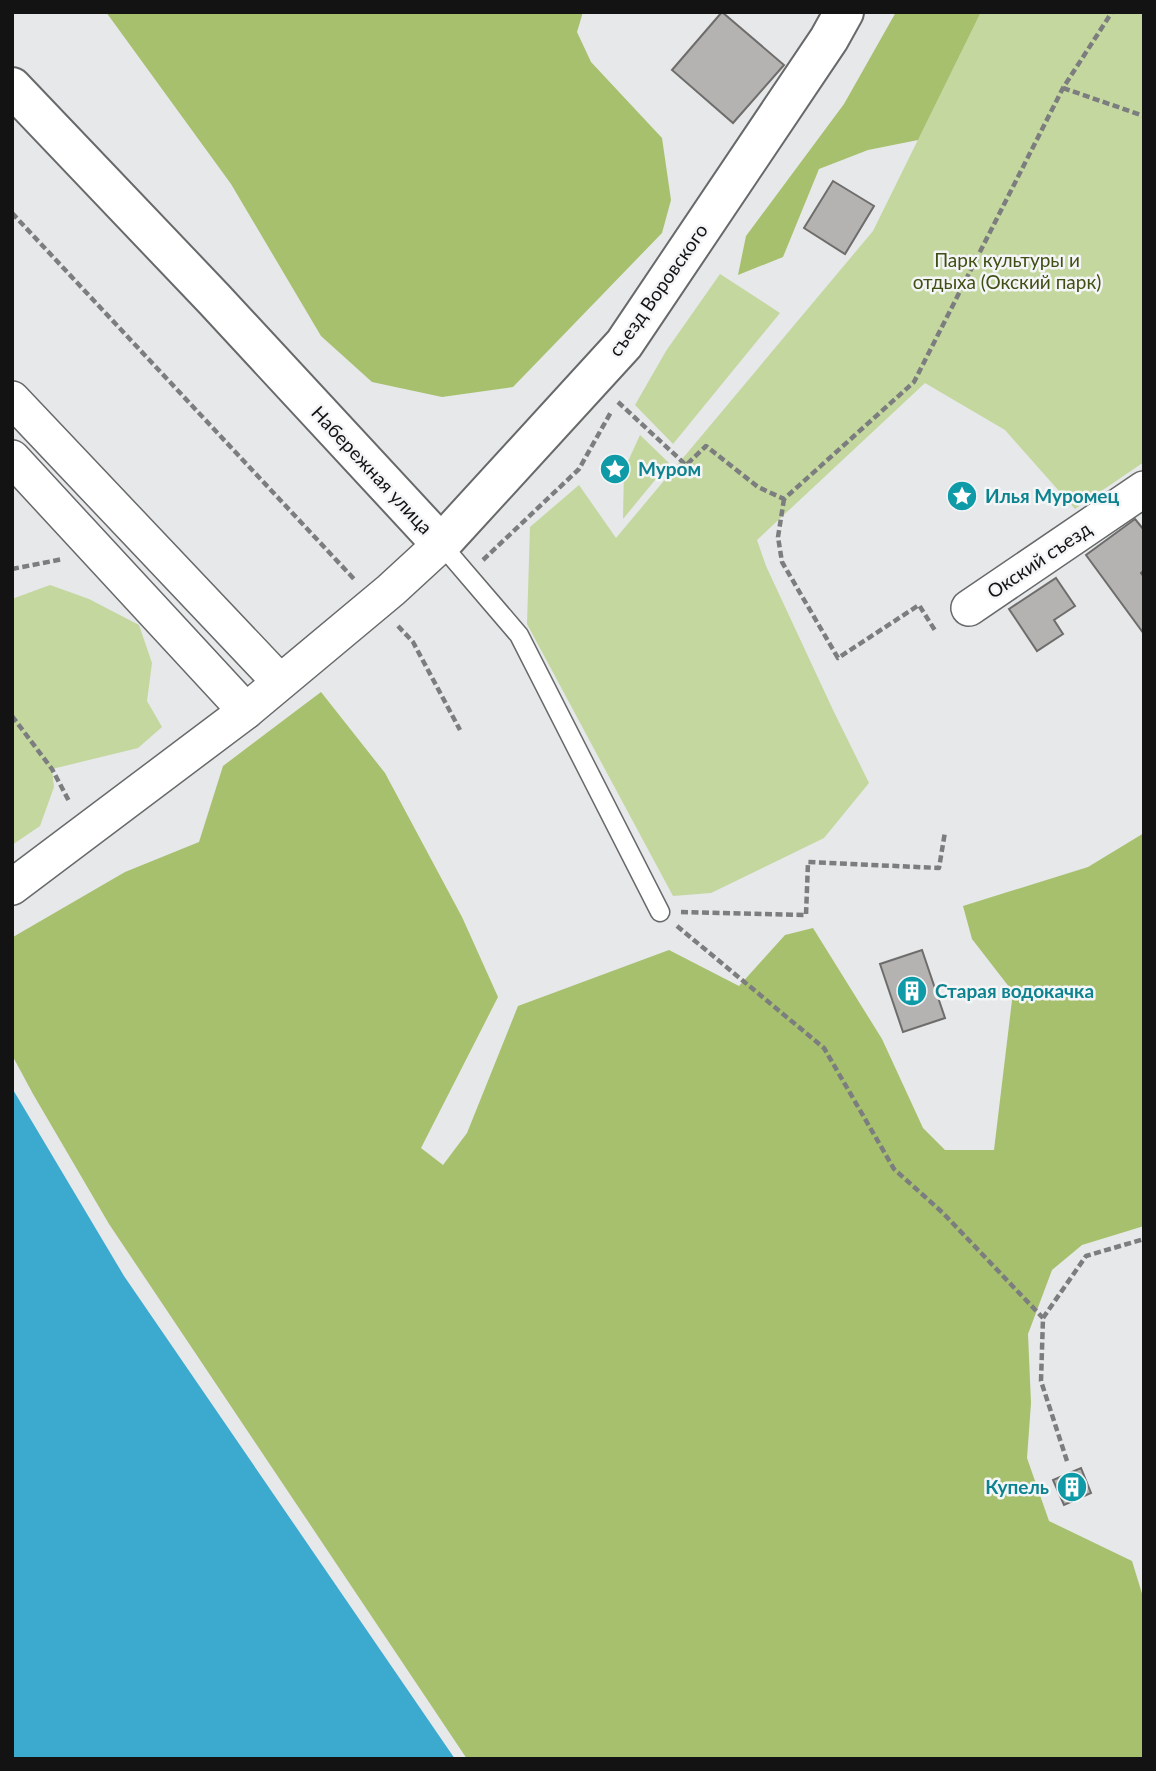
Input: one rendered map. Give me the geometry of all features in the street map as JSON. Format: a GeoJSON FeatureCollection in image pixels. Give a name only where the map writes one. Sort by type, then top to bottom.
{"type":"FeatureCollection","features":[{"type":"Feature","properties":{"kind":"street","name":"съезд Воровского"},"geometry":{"type":"LineString","coordinates":[[441,544],[624,344],[829,39],[844,12]]}},
{"type":"Feature","properties":{"kind":"street","name":"Набережная улица"},"geometry":{"type":"LineString","coordinates":[[12,88],[205,289],[441,544],[246,711],[12,887]]}},
{"type":"Feature","properties":{"kind":"street"},"geometry":{"type":"LineString","coordinates":[[12,399],[280,682]]}},
{"type":"Feature","properties":{"kind":"street"},"geometry":{"type":"LineString","coordinates":[[12,458],[246,711]]}},
{"type":"Feature","properties":{"kind":"street","name":"Окский съезд"},"geometry":{"type":"LineString","coordinates":[[969,608],[1144,489]]}},
{"type":"Feature","properties":{"kind":"lane"},"geometry":{"type":"LineString","coordinates":[[441,544],[519,635],[660,912]]}},
{"type":"Feature","properties":{"kind":"path"},"geometry":{"type":"LineString","coordinates":[[936,632],[919,605],[838,658],[782,562],[778,537],[784,499],[914,382],[1063,89],[1112,12]]}},
{"type":"Feature","properties":{"kind":"path"},"geometry":{"type":"LineString","coordinates":[[1063,89],[1144,116]]}},
{"type":"Feature","properties":{"kind":"path"},"geometry":{"type":"LineString","coordinates":[[12,213],[413,642],[460,730]]}},
{"type":"Feature","properties":{"kind":"path"},"geometry":{"type":"LineString","coordinates":[[617,401],[686,465],[706,446],[758,487],[784,499]]}},
{"type":"Feature","properties":{"kind":"path"},"geometry":{"type":"LineString","coordinates":[[12,569],[97,550]]}},
{"type":"Feature","properties":{"kind":"path"},"geometry":{"type":"LineString","coordinates":[[12,716],[52,769],[86,832]]}},
{"type":"Feature","properties":{"kind":"path"},"geometry":{"type":"LineString","coordinates":[[660,912],[807,915],[808,862],[939,869],[945,832]]}},
{"type":"Feature","properties":{"kind":"path"},"geometry":{"type":"LineString","coordinates":[[660,912],[824,1048],[894,1169],[943,1213],[1043,1318]]}},
{"type":"Feature","properties":{"kind":"path"},"geometry":{"type":"LineString","coordinates":[[1067,1461],[1041,1381],[1043,1318],[1086,1256],[1144,1239]]}},
{"type":"Feature","properties":{"kind":"green space"},"geometry":{"type":"Polygon","coordinates":[[[106,12],[583,12],[577,32],[591,62],[662,138],[671,200],[662,233],[513,387],[442,397],[372,382],[321,336],[231,184],[106,12]]]}},
{"type":"Feature","properties":{"kind":"green space"},"geometry":{"type":"Polygon","coordinates":[[[896,12],[981,12],[918,140],[868,150],[819,169],[783,257],[738,275],[746,236],[844,104],[896,12]]]}},
{"type":"Feature","properties":{"kind":"green space","name":"Парк культуры и отдыха (Окский парк)"},"geometry":{"type":"Polygon","coordinates":[[[981,12],[1144,12],[1144,462],[1075,509],[1005,430],[925,383],[757,540],[766,566],[869,783],[824,838],[711,893],[673,896],[527,624],[530,527],[579,485],[616,538],[873,231],[981,12]]]}},
{"type":"Feature","properties":{"kind":"green space"},"geometry":{"type":"Polygon","coordinates":[[[720,274],[780,313],[673,444],[635,405],[666,351],[720,274]]]}},
{"type":"Feature","properties":{"kind":"green space"},"geometry":{"type":"Polygon","coordinates":[[[640,435],[669,463],[623,519],[624,470],[640,435]]]}},
{"type":"Feature","properties":{"kind":"green space"},"geometry":{"type":"Polygon","coordinates":[[[50,585],[89,599],[139,625],[152,663],[147,701],[162,727],[138,748],[52,769],[54,787],[40,826],[12,845],[12,599],[50,585]]]}},
{"type":"Feature","properties":{"kind":"green space"},"geometry":{"type":"Polygon","coordinates":[[[321,692],[385,773],[462,917],[498,997],[421,1148],[443,1165],[467,1133],[518,1006],[669,950],[739,986],[785,935],[813,928],[882,1039],[923,1128],[945,1150],[994,1150],[1013,992],[972,939],[963,906],[1088,867],[1144,833],[1144,1226],[1082,1245],[1052,1270],[1028,1334],[1031,1403],[1027,1458],[1049,1521],[1132,1561],[1144,1600],[1144,1759],[467,1759],[109,1224],[12,1055],[13,937],[125,872],[199,842],[223,766],[321,692]]]}},
{"type":"Feature","properties":{"kind":"water"},"geometry":{"type":"Polygon","coordinates":[[[12,1088],[124,1276],[455,1759],[12,1759],[12,1088]]]}},
{"type":"Feature","properties":{"kind":"building"},"geometry":{"type":"Polygon","coordinates":[[[722,12],[784,65],[733,123],[672,70],[722,12]]]}},
{"type":"Feature","properties":{"kind":"building"},"geometry":{"type":"Polygon","coordinates":[[[833,181],[874,206],[845,254],[804,228],[833,181]]]}},
{"type":"Feature","properties":{"kind":"building"},"geometry":{"type":"Polygon","coordinates":[[[1135,519],[1144,530],[1144,570],[1141,573],[1144,577],[1144,634],[1086,555],[1135,519]]]}},
{"type":"Feature","properties":{"kind":"building"},"geometry":{"type":"Polygon","coordinates":[[[1056,578],[1075,606],[1054,620],[1063,634],[1037,651],[1009,609],[1056,578]]]}},
{"type":"Feature","properties":{"kind":"building","name":"Старая водокачка"},"geometry":{"type":"Polygon","coordinates":[[[922,950],[945,1018],[903,1032],[880,964],[922,950]]]}},
{"type":"Feature","properties":{"kind":"building","name":"Купель"},"geometry":{"type":"Polygon","coordinates":[[[1081,1468],[1091,1493],[1064,1505],[1053,1480],[1081,1468]]]}},
{"type":"Feature","properties":{"kind":"place","name":"Муром"},"geometry":{"type":"Point","coordinates":[615,469]}},
{"type":"Feature","properties":{"kind":"place","name":"Илья Муромец"},"geometry":{"type":"Point","coordinates":[962,496]}},
{"type":"Feature","properties":{"kind":"place","name":"Старая водокачка"},"geometry":{"type":"Point","coordinates":[912,991]}},
{"type":"Feature","properties":{"kind":"place","name":"Купель"},"geometry":{"type":"Point","coordinates":[1072,1487]}}]}
